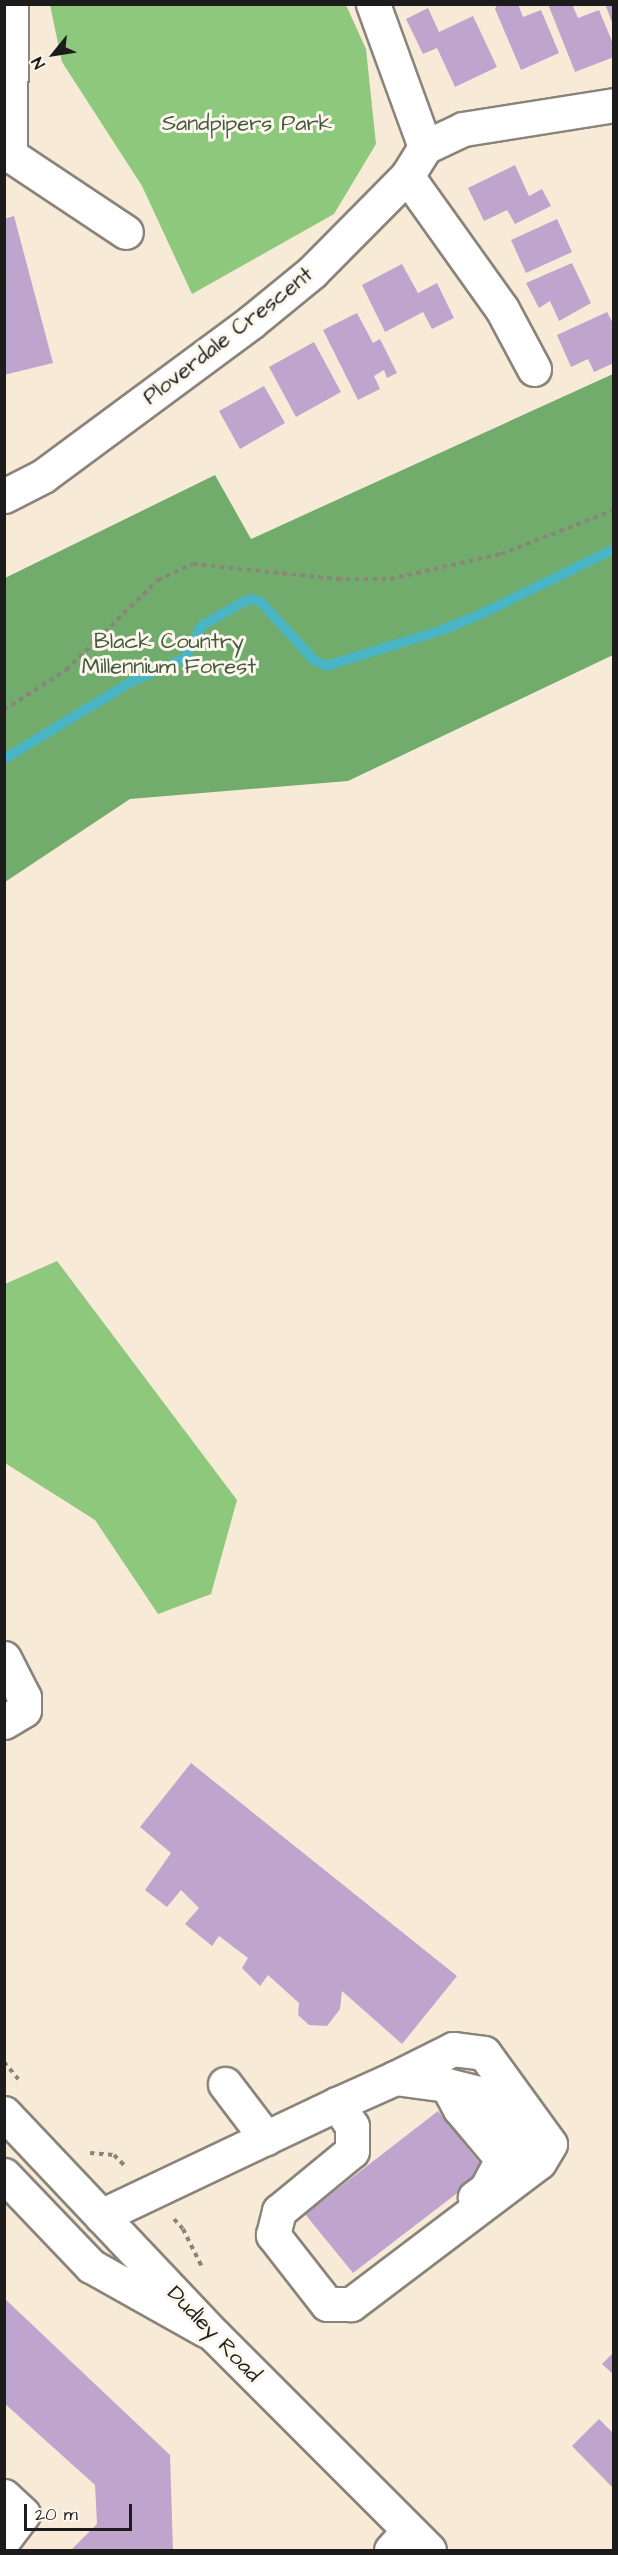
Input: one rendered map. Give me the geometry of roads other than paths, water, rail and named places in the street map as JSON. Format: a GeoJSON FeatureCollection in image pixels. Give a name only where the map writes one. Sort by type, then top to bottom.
{"type":"FeatureCollection","features":[{"type":"Feature","properties":{"kind":"street"},"geometry":{"type":"LineString","coordinates":[[11,4],[7,156],[126,232]]}},
{"type":"Feature","properties":{"kind":"street"},"geometry":{"type":"LineString","coordinates":[[373,4],[425,147],[463,129],[614,105]]}},
{"type":"Feature","properties":{"kind":"street","name":"Ploverdale Crescent"},"geometry":{"type":"LineString","coordinates":[[4,496],[44,476],[251,322],[312,272],[407,176],[425,147]]}},
{"type":"Feature","properties":{"kind":"street"},"geometry":{"type":"LineString","coordinates":[[407,176],[502,309],[534,369]]}},
{"type":"Feature","properties":{"kind":"street"},"geometry":{"type":"LineString","coordinates":[[4,1658],[24,1697],[24,1710],[4,1722]]}},
{"type":"Feature","properties":{"kind":"street"},"geometry":{"type":"LineString","coordinates":[[102,2216],[453,2049],[484,2053],[550,2144],[539,2162],[351,2304],[327,2304]]}},
{"type":"Feature","properties":{"kind":"street"},"geometry":{"type":"LineString","coordinates":[[327,2304],[486,2189],[516,2148],[484,2094],[447,2085],[395,2078]]}},
{"type":"Feature","properties":{"kind":"street"},"geometry":{"type":"LineString","coordinates":[[225,2084],[266,2138]]}},
{"type":"Feature","properties":{"kind":"street"},"geometry":{"type":"LineString","coordinates":[[327,2304],[273,2235],[279,2211],[352,2151],[352,2126],[337,2104]]}},
{"type":"Feature","properties":{"kind":"street","name":"Dudley Road"},"geometry":{"type":"LineString","coordinates":[[4,2113],[409,2544]]}},
{"type":"Feature","properties":{"kind":"street"},"geometry":{"type":"LineString","coordinates":[[4,2175],[91,2266],[214,2335]]}},
{"type":"Feature","properties":{"kind":"street"},"geometry":{"type":"LineString","coordinates":[[4,2496],[23,2514],[4,2540]]}},
{"type":"Feature","properties":{"kind":"waterway"},"geometry":{"type":"LineString","coordinates":[[4,759],[129,683],[185,658],[201,626],[243,602],[252,599],[261,602],[314,660],[326,666],[442,630],[481,614],[614,549]]}},
{"type":"Feature","properties":{"kind":"park label","name":"Sandpipers Park"},"geometry":{"type":"Point","coordinates":[247,124]}},
{"type":"Feature","properties":{"kind":"park label","name":"Black Country Millennium Forest"},"geometry":{"type":"Point","coordinates":[169,654]}}]}
